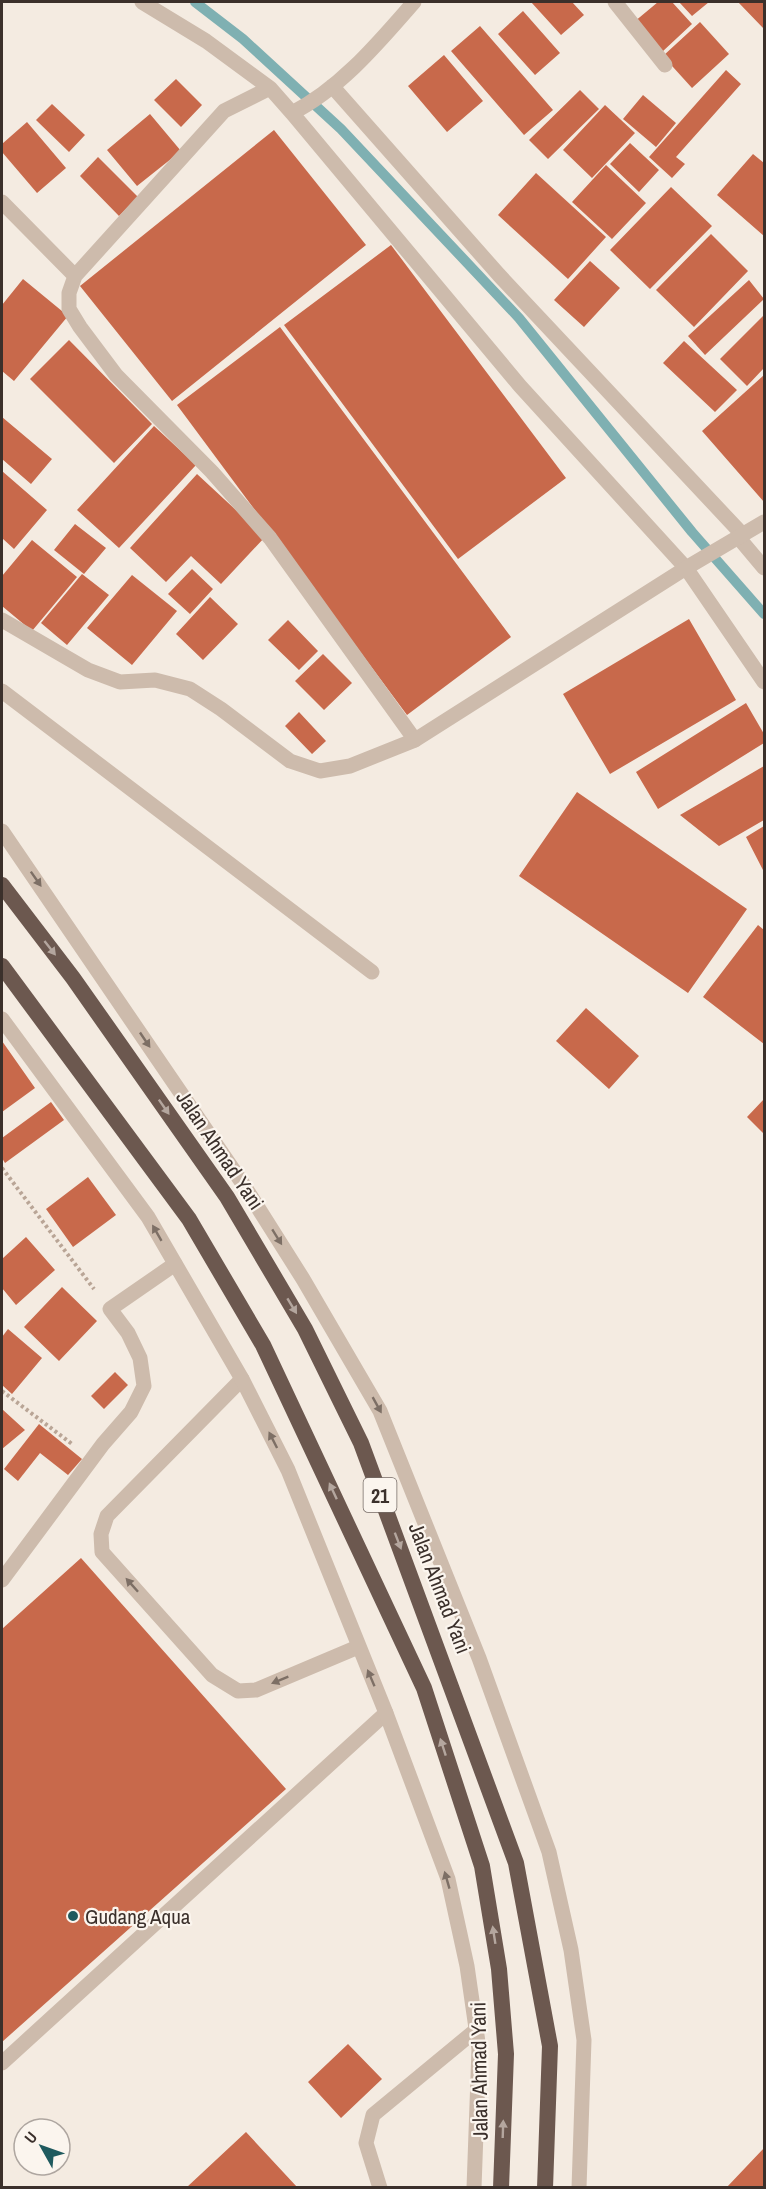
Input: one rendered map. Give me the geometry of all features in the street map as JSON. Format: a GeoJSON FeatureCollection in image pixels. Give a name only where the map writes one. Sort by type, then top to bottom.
{"type":"FeatureCollection","features":[{"type":"Feature","properties":{"kind":"highway","name":"Jalan Ahmad Yani"},"geometry":{"type":"LineString","coordinates":[[2,885],[73,978],[227,1197],[305,1329],[361,1443],[516,1863],[550,2046],[545,2187]]}},
{"type":"Feature","properties":{"kind":"highway","name":"Jalan Ahmad Yani"},"geometry":{"type":"LineString","coordinates":[[2,966],[189,1219],[263,1345],[424,1688],[482,1866],[499,1969],[506,2054],[501,2187]]}},
{"type":"Feature","properties":{"kind":"street"},"geometry":{"type":"LineString","coordinates":[[142,2],[206,41],[270,88],[296,111],[520,386],[686,568],[765,682]]}},
{"type":"Feature","properties":{"kind":"street"},"geometry":{"type":"LineString","coordinates":[[296,111],[329,88],[373,49],[414,2]]}},
{"type":"Feature","properties":{"kind":"street"},"geometry":{"type":"LineString","coordinates":[[615,2],[665,65]]}},
{"type":"Feature","properties":{"kind":"street"},"geometry":{"type":"LineString","coordinates":[[270,88],[224,111],[75,276],[69,292],[69,309],[116,375],[212,472],[270,538],[415,740]]}},
{"type":"Feature","properties":{"kind":"street"},"geometry":{"type":"LineString","coordinates":[[329,88],[499,275],[554,331],[765,568]]}},
{"type":"Feature","properties":{"kind":"street"},"geometry":{"type":"LineString","coordinates":[[2,202],[75,276]]}},
{"type":"Feature","properties":{"kind":"street"},"geometry":{"type":"LineString","coordinates":[[2,620],[88,670],[120,682],[155,680],[190,689],[221,709],[290,761],[320,771],[350,766],[415,740],[686,568],[765,522]]}},
{"type":"Feature","properties":{"kind":"street"},"geometry":{"type":"LineString","coordinates":[[2,691],[372,972]]}},
{"type":"Feature","properties":{"kind":"street"},"geometry":{"type":"LineString","coordinates":[[2,831],[243,1184],[303,1279],[380,1411],[479,1658],[549,1852],[571,1950],[584,2040],[579,2187]]}},
{"type":"Feature","properties":{"kind":"street"},"geometry":{"type":"LineString","coordinates":[[2,1019],[148,1217],[242,1379],[288,1470],[386,1713],[448,1879],[467,1966],[479,2049],[474,2187]]}},
{"type":"Feature","properties":{"kind":"street"},"geometry":{"type":"LineString","coordinates":[[2,1580],[91,1459],[131,1412],[144,1386],[140,1358],[128,1333],[110,1309],[175,1264]]}},
{"type":"Feature","properties":{"kind":"street"},"geometry":{"type":"LineString","coordinates":[[242,1379],[107,1516],[101,1534],[102,1552],[212,1675],[238,1691],[256,1690],[358,1647]]}},
{"type":"Feature","properties":{"kind":"street"},"geometry":{"type":"LineString","coordinates":[[2,2063],[386,1713]]}},
{"type":"Feature","properties":{"kind":"street"},"geometry":{"type":"LineString","coordinates":[[380,2187],[366,2143],[374,2115],[476,2030]]}},
{"type":"Feature","properties":{"kind":"path"},"geometry":{"type":"LineString","coordinates":[[2,1168],[110,1309]]}},
{"type":"Feature","properties":{"kind":"path"},"geometry":{"type":"LineString","coordinates":[[2,1391],[91,1459]]}},
{"type":"Feature","properties":{"kind":"building"},"geometry":{"type":"Polygon","coordinates":[[[531,2],[572,2],[584,15],[561,35],[531,2]]]}},
{"type":"Feature","properties":{"kind":"building"},"geometry":{"type":"Polygon","coordinates":[[[658,2],[672,2],[692,24],[662,52],[634,22],[658,2]]]}},
{"type":"Feature","properties":{"kind":"building"},"geometry":{"type":"Polygon","coordinates":[[[679,2],[709,2],[692,16],[679,2]]]}},
{"type":"Feature","properties":{"kind":"building"},"geometry":{"type":"Polygon","coordinates":[[[738,2],[764,2],[764,29],[738,2]]]}},
{"type":"Feature","properties":{"kind":"building"},"geometry":{"type":"Polygon","coordinates":[[[523,11],[560,53],[535,75],[498,34],[523,11]]]}},
{"type":"Feature","properties":{"kind":"building"},"geometry":{"type":"Polygon","coordinates":[[[700,22],[729,54],[692,88],[663,56],[700,22]]]}},
{"type":"Feature","properties":{"kind":"building"},"geometry":{"type":"Polygon","coordinates":[[[480,26],[553,110],[524,135],[451,51],[480,26]]]}},
{"type":"Feature","properties":{"kind":"building"},"geometry":{"type":"Polygon","coordinates":[[[444,55],[483,101],[447,132],[408,86],[444,55]]]}},
{"type":"Feature","properties":{"kind":"building"},"geometry":{"type":"Polygon","coordinates":[[[726,70],[741,84],[676,157],[685,164],[672,178],[649,157],[726,70]]]}},
{"type":"Feature","properties":{"kind":"building"},"geometry":{"type":"Polygon","coordinates":[[[176,79],[202,105],[181,127],[154,100],[176,79]]]}},
{"type":"Feature","properties":{"kind":"building"},"geometry":{"type":"Polygon","coordinates":[[[580,90],[599,109],[548,159],[529,140],[580,90]]]}},
{"type":"Feature","properties":{"kind":"building"},"geometry":{"type":"Polygon","coordinates":[[[643,95],[676,123],[656,147],[623,119],[643,95]]]}},
{"type":"Feature","properties":{"kind":"building"},"geometry":{"type":"Polygon","coordinates":[[[52,104],[85,135],[69,152],[36,120],[52,104]]]}},
{"type":"Feature","properties":{"kind":"building"},"geometry":{"type":"Polygon","coordinates":[[[605,105],[635,133],[592,178],[563,150],[605,105]]]}},
{"type":"Feature","properties":{"kind":"building"},"geometry":{"type":"Polygon","coordinates":[[[150,114],[181,151],[137,186],[107,150],[150,114]]]}},
{"type":"Feature","properties":{"kind":"building"},"geometry":{"type":"Polygon","coordinates":[[[27,122],[66,168],[37,193],[2,152],[2,144],[27,122]]]}},
{"type":"Feature","properties":{"kind":"building"},"geometry":{"type":"Polygon","coordinates":[[[274,130],[366,245],[172,401],[80,286],[274,130]]]}},
{"type":"Feature","properties":{"kind":"building"},"geometry":{"type":"Polygon","coordinates":[[[630,143],[659,170],[639,192],[610,164],[630,143]]]}},
{"type":"Feature","properties":{"kind":"building"},"geometry":{"type":"Polygon","coordinates":[[[753,154],[764,163],[764,236],[717,195],[753,154]]]}},
{"type":"Feature","properties":{"kind":"building"},"geometry":{"type":"Polygon","coordinates":[[[98,157],[138,197],[119,216],[80,176],[98,157]]]}},
{"type":"Feature","properties":{"kind":"building"},"geometry":{"type":"Polygon","coordinates":[[[606,165],[646,203],[612,239],[572,202],[606,165]]]}},
{"type":"Feature","properties":{"kind":"building"},"geometry":{"type":"Polygon","coordinates":[[[536,173],[606,237],[568,279],[498,215],[536,173]]]}},
{"type":"Feature","properties":{"kind":"building"},"geometry":{"type":"Polygon","coordinates":[[[671,187],[712,226],[650,289],[610,250],[671,187]]]}},
{"type":"Feature","properties":{"kind":"building"},"geometry":{"type":"Polygon","coordinates":[[[711,234],[748,271],[694,327],[656,290],[711,234]]]}},
{"type":"Feature","properties":{"kind":"building"},"geometry":{"type":"Polygon","coordinates":[[[391,245],[566,478],[458,559],[284,325],[391,245]]]}},
{"type":"Feature","properties":{"kind":"building"},"geometry":{"type":"Polygon","coordinates":[[[590,261],[620,288],[584,327],[554,300],[590,261]]]}},
{"type":"Feature","properties":{"kind":"building"},"geometry":{"type":"Polygon","coordinates":[[[23,279],[68,316],[14,381],[2,371],[2,305],[23,279]]]}},
{"type":"Feature","properties":{"kind":"building"},"geometry":{"type":"Polygon","coordinates":[[[749,280],[764,299],[705,355],[688,336],[749,280]]]}},
{"type":"Feature","properties":{"kind":"building"},"geometry":{"type":"Polygon","coordinates":[[[764,315],[764,368],[747,386],[720,359],[764,315]]]}},
{"type":"Feature","properties":{"kind":"building"},"geometry":{"type":"Polygon","coordinates":[[[280,327],[511,637],[407,715],[177,405],[280,327]]]}},
{"type":"Feature","properties":{"kind":"building"},"geometry":{"type":"Polygon","coordinates":[[[69,340],[152,424],[114,463],[30,379],[69,340]]]}},
{"type":"Feature","properties":{"kind":"building"},"geometry":{"type":"Polygon","coordinates":[[[684,341],[737,390],[715,412],[663,363],[684,341]]]}},
{"type":"Feature","properties":{"kind":"building"},"geometry":{"type":"Polygon","coordinates":[[[764,375],[764,502],[702,431],[764,375]]]}},
{"type":"Feature","properties":{"kind":"building"},"geometry":{"type":"Polygon","coordinates":[[[2,417],[52,459],[31,484],[2,459],[2,417]]]}},
{"type":"Feature","properties":{"kind":"building"},"geometry":{"type":"Polygon","coordinates":[[[154,426],[196,465],[119,548],[77,510],[154,426]]]}},
{"type":"Feature","properties":{"kind":"building"},"geometry":{"type":"Polygon","coordinates":[[[2,471],[47,510],[14,549],[2,538],[2,471]]]}},
{"type":"Feature","properties":{"kind":"building"},"geometry":{"type":"Polygon","coordinates":[[[197,474],[265,537],[221,584],[191,556],[166,582],[130,548],[197,474]]]}},
{"type":"Feature","properties":{"kind":"building"},"geometry":{"type":"Polygon","coordinates":[[[75,524],[106,548],[84,574],[54,550],[75,524]]]}},
{"type":"Feature","properties":{"kind":"building"},"geometry":{"type":"Polygon","coordinates":[[[32,540],[77,577],[32,631],[2,606],[2,576],[32,540]]]}},
{"type":"Feature","properties":{"kind":"building"},"geometry":{"type":"Polygon","coordinates":[[[192,569],[213,589],[190,614],[168,594],[192,569]]]}},
{"type":"Feature","properties":{"kind":"building"},"geometry":{"type":"Polygon","coordinates":[[[82,574],[109,595],[67,645],[41,623],[82,574]]]}},
{"type":"Feature","properties":{"kind":"building"},"geometry":{"type":"Polygon","coordinates":[[[132,575],[177,611],[132,665],[87,628],[132,575]]]}},
{"type":"Feature","properties":{"kind":"building"},"geometry":{"type":"Polygon","coordinates":[[[210,597],[238,624],[203,660],[176,634],[210,597]]]}},
{"type":"Feature","properties":{"kind":"building"},"geometry":{"type":"Polygon","coordinates":[[[689,619],[736,700],[610,774],[563,694],[689,619]]]}},
{"type":"Feature","properties":{"kind":"building"},"geometry":{"type":"Polygon","coordinates":[[[288,620],[318,651],[299,670],[268,640],[288,620]]]}},
{"type":"Feature","properties":{"kind":"building"},"geometry":{"type":"Polygon","coordinates":[[[323,654],[352,683],[324,710],[295,681],[323,654]]]}},
{"type":"Feature","properties":{"kind":"building"},"geometry":{"type":"Polygon","coordinates":[[[746,703],[764,734],[764,743],[658,809],[636,772],[746,703]]]}},
{"type":"Feature","properties":{"kind":"building"},"geometry":{"type":"Polygon","coordinates":[[[299,712],[326,741],[312,754],[285,726],[299,712]]]}},
{"type":"Feature","properties":{"kind":"building"},"geometry":{"type":"Polygon","coordinates":[[[764,766],[764,820],[719,846],[680,815],[764,766]]]}},
{"type":"Feature","properties":{"kind":"building"},"geometry":{"type":"Polygon","coordinates":[[[577,792],[747,909],[688,993],[519,876],[577,792]]]}},
{"type":"Feature","properties":{"kind":"building"},"geometry":{"type":"Polygon","coordinates":[[[764,826],[764,872],[746,837],[764,826]]]}},
{"type":"Feature","properties":{"kind":"building"},"geometry":{"type":"Polygon","coordinates":[[[758,925],[764,930],[764,1044],[703,997],[758,925]]]}},
{"type":"Feature","properties":{"kind":"building"},"geometry":{"type":"Polygon","coordinates":[[[586,1008],[639,1056],[609,1089],[556,1041],[586,1008]]]}},
{"type":"Feature","properties":{"kind":"building"},"geometry":{"type":"Polygon","coordinates":[[[2,1041],[35,1088],[2,1112],[2,1041]]]}},
{"type":"Feature","properties":{"kind":"building"},"geometry":{"type":"Polygon","coordinates":[[[764,1099],[764,1134],[747,1117],[764,1099]]]}},
{"type":"Feature","properties":{"kind":"building"},"geometry":{"type":"Polygon","coordinates":[[[51,1102],[64,1120],[5,1163],[2,1158],[2,1138],[51,1102]]]}},
{"type":"Feature","properties":{"kind":"building"},"geometry":{"type":"Polygon","coordinates":[[[88,1177],[116,1215],[73,1247],[46,1209],[88,1177]]]}},
{"type":"Feature","properties":{"kind":"building"},"geometry":{"type":"Polygon","coordinates":[[[26,1237],[55,1270],[16,1305],[2,1288],[2,1259],[26,1237]]]}},
{"type":"Feature","properties":{"kind":"building"},"geometry":{"type":"Polygon","coordinates":[[[62,1287],[97,1321],[59,1361],[24,1327],[62,1287]]]}},
{"type":"Feature","properties":{"kind":"building"},"geometry":{"type":"Polygon","coordinates":[[[8,1329],[42,1358],[12,1394],[2,1385],[2,1337],[8,1329]]]}},
{"type":"Feature","properties":{"kind":"building"},"geometry":{"type":"Polygon","coordinates":[[[115,1372],[128,1385],[104,1409],[91,1396],[115,1372]]]}},
{"type":"Feature","properties":{"kind":"building"},"geometry":{"type":"Polygon","coordinates":[[[2,1409],[25,1430],[2,1449],[2,1409]]]}},
{"type":"Feature","properties":{"kind":"building"},"geometry":{"type":"Polygon","coordinates":[[[39,1424],[82,1459],[68,1475],[40,1453],[18,1481],[4,1469],[39,1424]]]}},
{"type":"Feature","properties":{"kind":"building","name":"Gudang Aqua"},"geometry":{"type":"Polygon","coordinates":[[[81,1558],[286,1789],[2,2042],[2,1629],[81,1558]]]}},
{"type":"Feature","properties":{"kind":"building"},"geometry":{"type":"Polygon","coordinates":[[[348,2044],[382,2079],[341,2118],[308,2082],[348,2044]]]}},
{"type":"Feature","properties":{"kind":"building"},"geometry":{"type":"Polygon","coordinates":[[[246,2132],[297,2187],[187,2187],[246,2132]]]}},
{"type":"Feature","properties":{"kind":"building"},"geometry":{"type":"Polygon","coordinates":[[[764,2148],[764,2187],[727,2187],[764,2148]]]}},
{"type":"Feature","properties":{"kind":"waterway"},"geometry":{"type":"LineString","coordinates":[[195,2],[243,39],[341,129],[519,318],[692,532],[764,614]]}},
{"type":"Feature","properties":{"kind":"place","name":"Gudang Aqua"},"geometry":{"type":"Point","coordinates":[73,1916]}}]}
